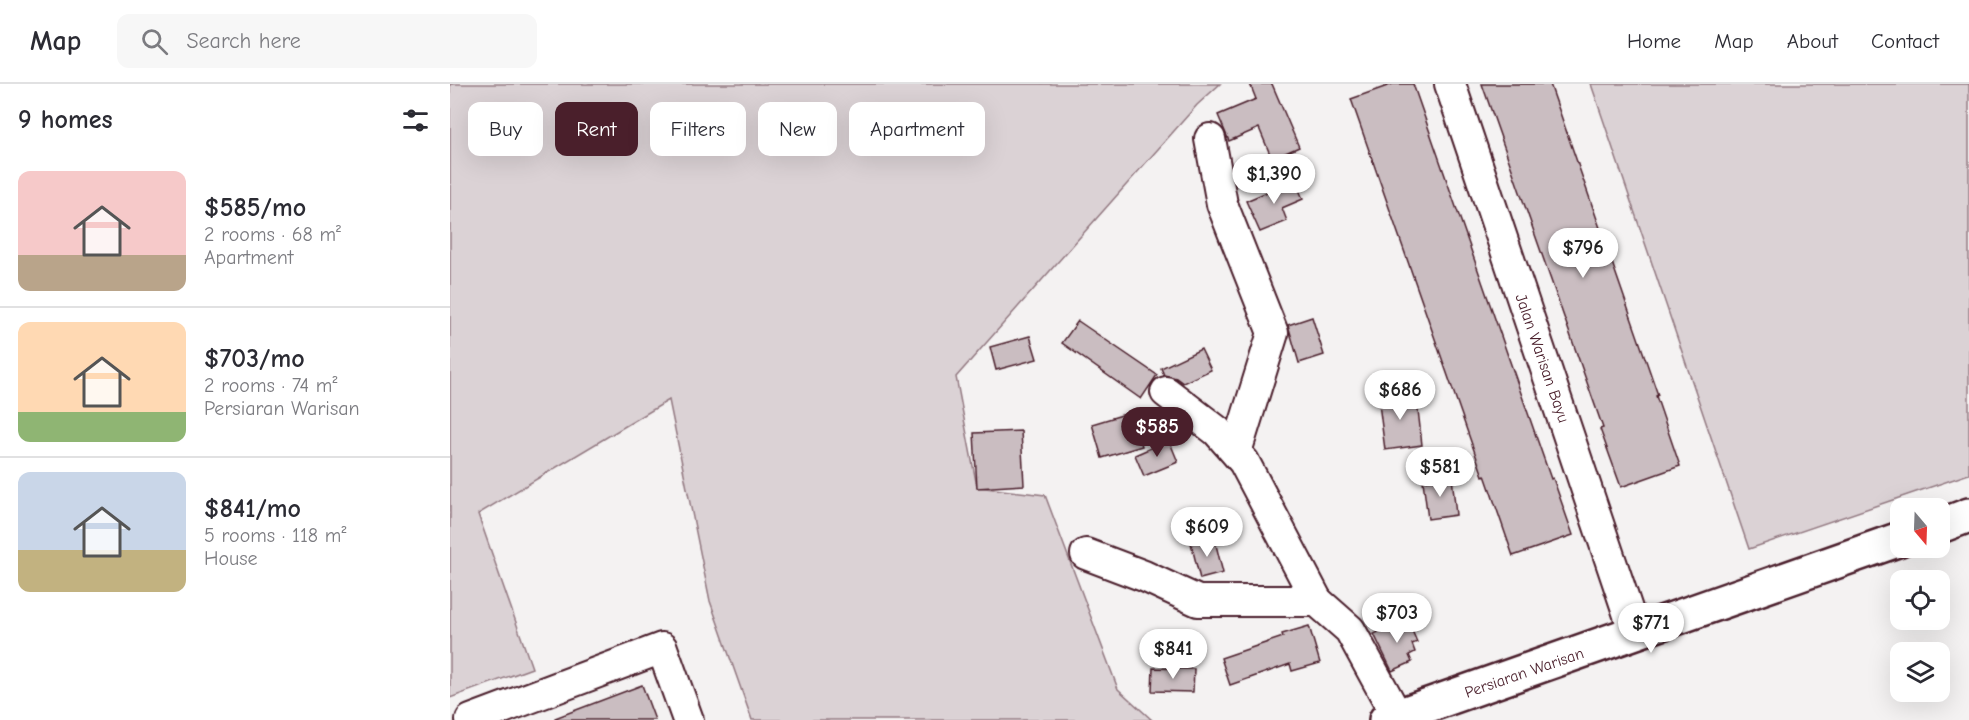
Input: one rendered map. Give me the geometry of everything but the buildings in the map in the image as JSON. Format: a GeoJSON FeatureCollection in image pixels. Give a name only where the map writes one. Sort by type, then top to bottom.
{"type":"FeatureCollection","features":[{"type":"Feature","properties":{"kind":"main road"},"geometry":{"type":"LineString","coordinates":[[1950,522],[1969,515]]}},
{"type":"Feature","properties":{"kind":"main road","name":"Persiaran Warisan"},"geometry":{"type":"LineString","coordinates":[[1391,718],[1890,543]]}},
{"type":"Feature","properties":{"kind":"street","name":"Jalan Warisan Bayu"},"geometry":{"type":"LineString","coordinates":[[1450,84],[1635,633]]}},
{"type":"Feature","properties":{"kind":"street"},"geometry":{"type":"LineString","coordinates":[[1210,139],[1222,204],[1254,280],[1273,333],[1236,452]]}},
{"type":"Feature","properties":{"kind":"street"},"geometry":{"type":"LineString","coordinates":[[1166,392],[1217,431],[1244,462],[1317,601],[1350,630],[1391,718]]}},
{"type":"Feature","properties":{"kind":"street"},"geometry":{"type":"LineString","coordinates":[[1086,554],[1144,576],[1198,601],[1317,601]]}},
{"type":"Feature","properties":{"kind":"street"},"geometry":{"type":"LineString","coordinates":[[471,720],[662,648],[688,720]]}},
{"type":"Feature","properties":{"kind":"shaded area"},"geometry":{"type":"Polygon","coordinates":[[[450,84],[1220,84],[1197,105],[956,377],[977,487],[1045,495],[1118,689],[1152,720],[752,720],[710,601],[669,400],[478,514],[532,668],[450,698],[450,84]]]}},
{"type":"Feature","properties":{"kind":"shaded area"},"geometry":{"type":"Polygon","coordinates":[[[1591,84],[1969,84],[1969,474],[1899,498],[1890,498],[1890,501],[1749,549],[1591,84]]]}}]}
